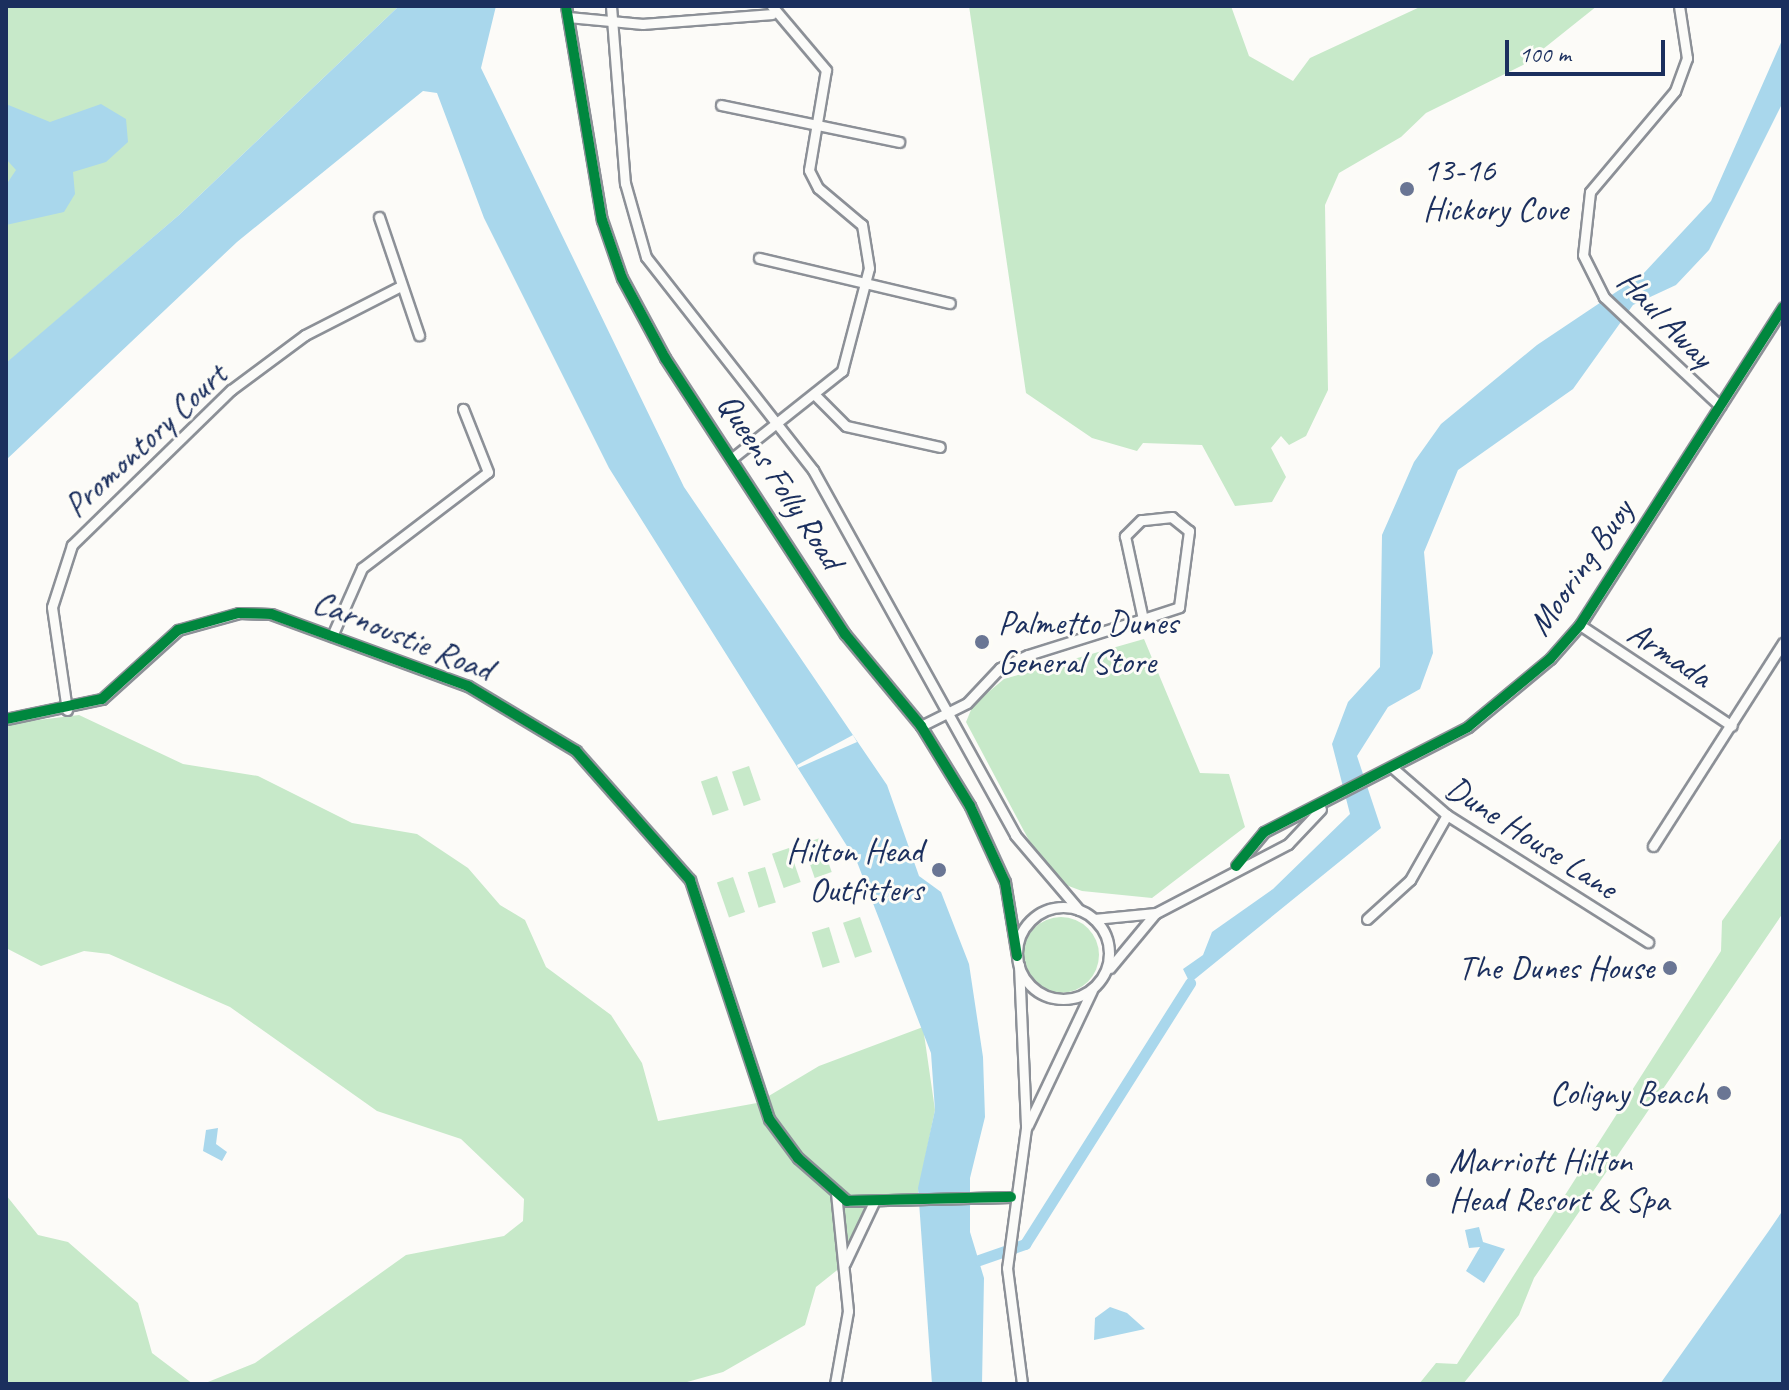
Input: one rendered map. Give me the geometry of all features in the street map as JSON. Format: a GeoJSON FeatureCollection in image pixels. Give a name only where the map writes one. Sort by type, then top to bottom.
{"type":"FeatureCollection","features":[{"type":"Feature","properties":{"kind":"street","name":"Queens Folly Road"},"geometry":{"type":"LineString","coordinates":[[611,6],[615,23],[625,183],[637,236],[775,424],[813,470],[1024,849],[1079,910]]}},
{"type":"Feature","properties":{"kind":"street","name":"Haul Away"},"geometry":{"type":"LineString","coordinates":[[1679,6],[1687,58],[1675,91],[1590,192],[1583,210],[1583,255],[1604,297],[1628,323],[1720,406]]}},
{"type":"Feature","properties":{"kind":"street"},"geometry":{"type":"LineString","coordinates":[[615,23],[772,10],[826,70],[811,178],[862,225],[866,286],[848,360],[816,396],[735,456]]}},
{"type":"Feature","properties":{"kind":"street","name":"Queens Folly Road"},"geometry":{"type":"LineString","coordinates":[[615,23],[567,11],[609,246],[658,346],[735,456],[845,634],[921,726],[996,858],[1018,960],[1026,1128]]}},
{"type":"Feature","properties":{"kind":"street"},"geometry":{"type":"LineString","coordinates":[[721,105],[816,128],[899,142]]}},
{"type":"Feature","properties":{"kind":"street"},"geometry":{"type":"LineString","coordinates":[[379,217],[399,287],[419,335]]}},
{"type":"Feature","properties":{"kind":"street"},"geometry":{"type":"LineString","coordinates":[[759,258],[866,286],[950,303]]}},
{"type":"Feature","properties":{"kind":"street","name":"Promontory Court"},"geometry":{"type":"LineString","coordinates":[[67,710],[52,607],[72,545],[231,390],[305,335],[399,287]]}},
{"type":"Feature","properties":{"kind":"street","name":"Mooring Buoy"},"geometry":{"type":"LineString","coordinates":[[1236,866],[1264,832],[1394,769],[1518,689],[1580,625],[1783,307]]}},
{"type":"Feature","properties":{"kind":"street"},"geometry":{"type":"LineString","coordinates":[[816,396],[846,426],[940,447]]}},
{"type":"Feature","properties":{"kind":"street"},"geometry":{"type":"LineString","coordinates":[[332,636],[362,568],[488,472],[463,409]]}},
{"type":"Feature","properties":{"kind":"street"},"geometry":{"type":"LineString","coordinates":[[921,726],[947,714],[1028,655],[1143,619],[1179,607],[1188,584],[1189,531],[1172,517],[1141,520],[1125,536],[1143,619]]}},
{"type":"Feature","properties":{"kind":"street","name":"Carnoustie Road"},"geometry":{"type":"LineString","coordinates":[[6,719],[67,710],[102,699],[178,630],[239,613],[271,614],[468,686],[576,751],[690,880],[769,1119],[787,1147],[847,1201],[910,1202],[1011,1197]]}},
{"type":"Feature","properties":{"kind":"street","name":"Armada"},"geometry":{"type":"LineString","coordinates":[[1580,625],[1732,726]]}},
{"type":"Feature","properties":{"kind":"street","name":"Armada"},"geometry":{"type":"LineString","coordinates":[[1653,846],[1783,643]]}},
{"type":"Feature","properties":{"kind":"street","name":"Dune House Lane"},"geometry":{"type":"LineString","coordinates":[[1394,769],[1447,815],[1648,942]]}},
{"type":"Feature","properties":{"kind":"street","name":"Mooring Buoy"},"geometry":{"type":"LineString","coordinates":[[1103,977],[1156,913],[1236,866],[1288,844],[1330,802]]}},
{"type":"Feature","properties":{"kind":"street"},"geometry":{"type":"LineString","coordinates":[[1367,919],[1410,880],[1447,815]]}},
{"type":"Feature","properties":{"kind":"street"},"geometry":{"type":"LineString","coordinates":[[1022,1384],[1007,1268],[1011,1197],[1026,1128],[1092,989],[1103,977],[1109,943],[1094,919],[1079,910],[1036,916],[1018,960],[1048,997],[1071,998],[1092,989]]}},
{"type":"Feature","properties":{"kind":"street","name":"Mooring Buoy"},"geometry":{"type":"LineString","coordinates":[[1094,919],[1156,913]]}},
{"type":"Feature","properties":{"kind":"street"},"geometry":{"type":"LineString","coordinates":[[835,1384],[848,1311],[836,1192]]}},
{"type":"Feature","properties":{"kind":"street"},"geometry":{"type":"LineString","coordinates":[[844,1266],[874,1202]]}},
{"type":"Feature","properties":{"kind":"green space"},"geometry":{"type":"Polygon","coordinates":[[[6,6],[399,6],[179,215],[6,364],[6,6]]]}},
{"type":"Feature","properties":{"kind":"green space"},"geometry":{"type":"Polygon","coordinates":[[[969,6],[1231,6],[1249,56],[1293,81],[1310,58],[1422,6],[1597,6],[1523,65],[1426,113],[1401,137],[1339,173],[1325,205],[1328,390],[1306,436],[1289,445],[1281,436],[1271,448],[1286,477],[1272,502],[1235,506],[1202,445],[1143,443],[1137,451],[1092,438],[1026,393],[969,6]]]}},
{"type":"Feature","properties":{"kind":"green space"},"geometry":{"type":"Polygon","coordinates":[[[1144,639],[1200,773],[1229,774],[1245,827],[1152,898],[1082,891],[1066,885],[1032,846],[966,722],[973,705],[1004,679],[1144,639]]]}},
{"type":"Feature","properties":{"kind":"green space"},"geometry":{"type":"Polygon","coordinates":[[[79,715],[183,764],[258,776],[352,823],[417,834],[468,868],[500,905],[525,920],[546,967],[611,1015],[642,1063],[658,1121],[757,1103],[819,1066],[923,1027],[935,1110],[918,1193],[885,1195],[856,1255],[816,1287],[805,1325],[723,1372],[680,1384],[203,1384],[255,1363],[406,1255],[504,1236],[523,1221],[524,1199],[461,1139],[377,1111],[230,1007],[109,954],[84,951],[41,966],[6,948],[6,724],[79,715]]]}},
{"type":"Feature","properties":{"kind":"green space"},"geometry":{"type":"Polygon","coordinates":[[[749,766],[761,800],[744,806],[732,772],[749,766]]]}},
{"type":"Feature","properties":{"kind":"green space"},"geometry":{"type":"Polygon","coordinates":[[[717,776],[729,810],[713,816],[701,782],[717,776]]]}},
{"type":"Feature","properties":{"kind":"green space"},"geometry":{"type":"Polygon","coordinates":[[[1783,836],[1783,913],[1534,1278],[1519,1315],[1463,1384],[1419,1384],[1436,1363],[1457,1364],[1721,951],[1722,921],[1783,836]]]}},
{"type":"Feature","properties":{"kind":"green space"},"geometry":{"type":"Polygon","coordinates":[[[820,838],[832,872],[815,878],[803,844],[820,838]]]}},
{"type":"Feature","properties":{"kind":"green space"},"geometry":{"type":"Polygon","coordinates":[[[789,848],[801,882],[784,888],[772,854],[789,848]]]}},
{"type":"Feature","properties":{"kind":"green space"},"geometry":{"type":"Polygon","coordinates":[[[765,867],[776,902],[759,908],[748,872],[765,867]]]}},
{"type":"Feature","properties":{"kind":"green space"},"geometry":{"type":"Polygon","coordinates":[[[733,877],[745,912],[729,918],[717,883],[733,877]]]}},
{"type":"Feature","properties":{"kind":"green space"},"geometry":{"type":"Polygon","coordinates":[[[860,917],[872,952],[855,958],[843,923],[860,917]]]}},
{"type":"Feature","properties":{"kind":"green space"},"geometry":{"type":"Polygon","coordinates":[[[1061,917],[1075,920],[1088,928],[1096,941],[1099,955],[1096,969],[1088,982],[1075,990],[1061,993],[1047,990],[1034,982],[1026,969],[1023,955],[1026,941],[1034,928],[1047,920],[1061,917]]]}},
{"type":"Feature","properties":{"kind":"green space"},"geometry":{"type":"Polygon","coordinates":[[[829,927],[840,962],[823,968],[812,932],[829,927]]]}},
{"type":"Feature","properties":{"kind":"green space"},"geometry":{"type":"Polygon","coordinates":[[[6,1195],[38,1235],[68,1242],[138,1303],[152,1353],[193,1384],[6,1384],[6,1195]]]}},
{"type":"Feature","properties":{"kind":"water"},"geometry":{"type":"Polygon","coordinates":[[[399,6],[496,6],[481,68],[684,487],[887,785],[919,876],[941,892],[969,964],[983,1057],[985,1117],[970,1178],[970,1232],[984,1278],[982,1384],[932,1384],[918,1188],[935,1110],[931,1053],[857,862],[609,468],[484,218],[437,93],[423,91],[237,242],[6,460],[6,363],[179,215],[399,6]]]}},
{"type":"Feature","properties":{"kind":"water"},"geometry":{"type":"Polygon","coordinates":[[[1783,38],[1783,102],[1709,250],[1676,285],[1633,305],[1573,389],[1458,470],[1424,552],[1433,653],[1420,689],[1388,707],[1357,756],[1381,828],[1190,983],[1183,969],[1203,955],[1212,932],[1273,889],[1350,814],[1332,744],[1348,702],[1380,667],[1382,535],[1414,462],[1441,424],[1537,345],[1643,274],[1711,201],[1783,38]]]}},
{"type":"Feature","properties":{"kind":"water"},"geometry":{"type":"Polygon","coordinates":[[[6,104],[50,122],[101,104],[126,119],[128,142],[106,162],[73,172],[75,194],[64,212],[6,225],[6,185],[16,170],[6,159],[6,104]]]}},
{"type":"Feature","properties":{"kind":"water"},"geometry":{"type":"Polygon","coordinates":[[[218,1128],[216,1144],[227,1152],[222,1161],[203,1151],[206,1130],[218,1128]]]}},
{"type":"Feature","properties":{"kind":"water"},"geometry":{"type":"Polygon","coordinates":[[[1783,1210],[1783,1384],[1660,1384],[1768,1232],[1783,1210]]]}},
{"type":"Feature","properties":{"kind":"water"},"geometry":{"type":"Polygon","coordinates":[[[1479,1227],[1483,1242],[1505,1249],[1484,1283],[1466,1271],[1480,1247],[1469,1248],[1465,1230],[1479,1227]]]}},
{"type":"Feature","properties":{"kind":"water"},"geometry":{"type":"Polygon","coordinates":[[[1110,1307],[1127,1313],[1145,1329],[1094,1340],[1095,1318],[1110,1307]]]}},
{"type":"Feature","properties":{"kind":"pier"},"geometry":{"type":"Polygon","coordinates":[[[853,735],[857,742],[798,768],[797,765],[853,735]]]}},
{"type":"Feature","properties":{"kind":"waterway"},"geometry":{"type":"LineString","coordinates":[[979,1260],[1025,1244],[1190,983]]}},
{"type":"Feature","properties":{"kind":"cycle path"},"geometry":{"type":"LineString","coordinates":[[566,6],[602,220],[622,278],[665,358],[845,634],[921,726],[970,806],[1005,882],[1017,956]]}},
{"type":"Feature","properties":{"kind":"cycle path"},"geometry":{"type":"LineString","coordinates":[[1236,866],[1264,832],[1468,727],[1550,659],[1580,625],[1783,307]]}},
{"type":"Feature","properties":{"kind":"cycle path"},"geometry":{"type":"LineString","coordinates":[[6,719],[102,699],[178,630],[239,613],[271,614],[468,686],[576,751],[690,880],[769,1119],[798,1158],[847,1201],[1011,1197]]}},
{"type":"Feature","properties":{"kind":"place","name":"13-16 Hickory Cove"},"geometry":{"type":"Point","coordinates":[1407,189]}},
{"type":"Feature","properties":{"kind":"place","name":"Palmetto Dunes General Store"},"geometry":{"type":"Point","coordinates":[982,642]}},
{"type":"Feature","properties":{"kind":"place","name":"Hilton Head Outfitters"},"geometry":{"type":"Point","coordinates":[939,870]}},
{"type":"Feature","properties":{"kind":"place","name":"The Dunes House"},"geometry":{"type":"Point","coordinates":[1670,968]}},
{"type":"Feature","properties":{"kind":"place","name":"Coligny Beach"},"geometry":{"type":"Point","coordinates":[1724,1093]}},
{"type":"Feature","properties":{"kind":"place","name":"Marriott Hilton Head Resort & Spa"},"geometry":{"type":"Point","coordinates":[1433,1180]}}]}
